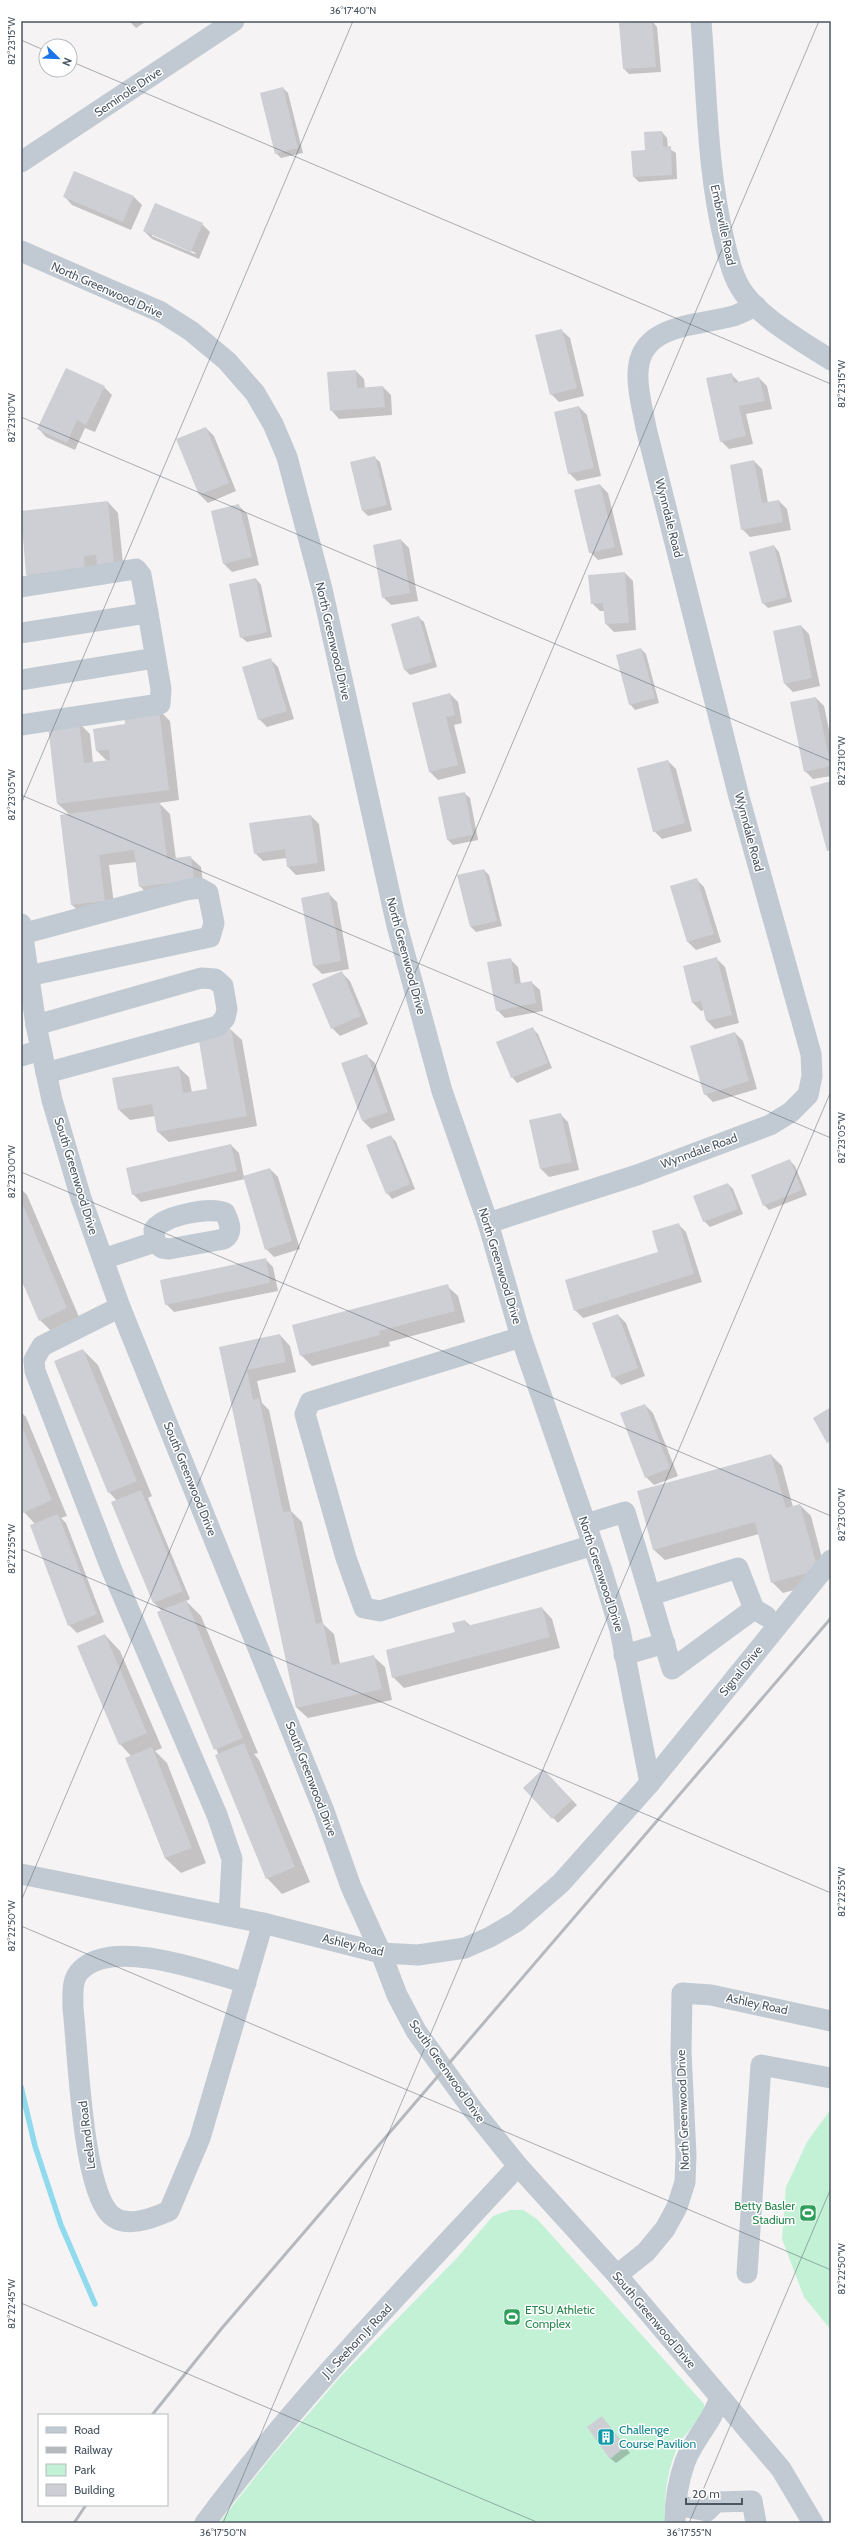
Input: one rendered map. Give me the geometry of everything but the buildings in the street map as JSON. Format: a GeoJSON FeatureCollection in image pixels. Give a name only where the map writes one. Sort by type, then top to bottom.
{"type":"FeatureCollection","features":[{"type":"Feature","properties":{"kind":"street","name":"Seminole Drive"},"geometry":{"type":"LineString","coordinates":[[21,162],[234,21]]}},
{"type":"Feature","properties":{"kind":"street","name":"Embreville Road"},"geometry":{"type":"LineString","coordinates":[[701,21],[714,193],[730,266],[742,292],[756,306],[800,341],[831,360]]}},
{"type":"Feature","properties":{"kind":"street","name":"North Greenwood Drive"},"geometry":{"type":"LineString","coordinates":[[21,251],[161,312],[191,331],[227,362],[255,393],[273,424],[287,457],[322,589],[397,926],[442,1091],[488,1223],[521,1337],[586,1524],[620,1630],[650,1783]]}},
{"type":"Feature","properties":{"kind":"street","name":"Wynndale Road"},"geometry":{"type":"LineString","coordinates":[[488,1223],[637,1175],[770,1125],[791,1112],[808,1095],[812,1076],[810,1054],[737,789],[646,428],[638,373],[643,350],[655,338],[674,328],[734,316],[756,306]]}},
{"type":"Feature","properties":{"kind":"street"},"geometry":{"type":"LineString","coordinates":[[21,587],[136,569],[141,575],[161,689],[160,704],[21,725]]}},
{"type":"Feature","properties":{"kind":"street"},"geometry":{"type":"LineString","coordinates":[[21,633],[148,613]]}},
{"type":"Feature","properties":{"kind":"street"},"geometry":{"type":"LineString","coordinates":[[21,680],[155,658]]}},
{"type":"Feature","properties":{"kind":"street"},"geometry":{"type":"LineString","coordinates":[[22,929],[185,890],[199,888],[208,893],[214,923],[210,937],[28,976]]}},
{"type":"Feature","properties":{"kind":"street","name":"South Greenwood Drive"},"geometry":{"type":"LineString","coordinates":[[22,929],[36,1025],[46,1073],[81,1198],[120,1307],[324,1811],[351,1887],[381,1953],[396,1995],[416,2031],[473,2110],[518,2166],[617,2274],[781,2469],[813,2523]]}},
{"type":"Feature","properties":{"kind":"street"},"geometry":{"type":"LineString","coordinates":[[36,1025],[201,978],[215,979],[223,986],[227,1009],[225,1018],[218,1026],[46,1073]]}},
{"type":"Feature","properties":{"kind":"street"},"geometry":{"type":"LineString","coordinates":[[21,1056],[42,1050]]}},
{"type":"Feature","properties":{"kind":"street"},"geometry":{"type":"LineString","coordinates":[[103,1259],[155,1242]]}},
{"type":"Feature","properties":{"kind":"street"},"geometry":{"type":"LineString","coordinates":[[120,1307],[42,1346],[34,1360],[35,1371],[111,1568],[217,1815],[232,1859],[229,1916]]}},
{"type":"Feature","properties":{"kind":"street"},"geometry":{"type":"LineString","coordinates":[[521,1337],[310,1402],[305,1414],[346,1558],[364,1608],[380,1611],[593,1545]]}},
{"type":"Feature","properties":{"kind":"street"},"geometry":{"type":"LineString","coordinates":[[586,1524],[625,1512],[672,1669],[754,1609]]}},
{"type":"Feature","properties":{"kind":"street","name":"Signal Drive"},"geometry":{"type":"LineString","coordinates":[[650,1783],[831,1560]]}},
{"type":"Feature","properties":{"kind":"street"},"geometry":{"type":"LineString","coordinates":[[650,1595],[738,1568],[754,1609],[779,1624]]}},
{"type":"Feature","properties":{"kind":"street"},"geometry":{"type":"LineString","coordinates":[[624,1655],[665,1643]]}},
{"type":"Feature","properties":{"kind":"street","name":"Ashley Road"},"geometry":{"type":"LineString","coordinates":[[21,1874],[263,1923],[381,1953],[418,1955],[465,1948],[516,1922],[561,1884],[650,1783]]}},
{"type":"Feature","properties":{"kind":"street","name":"Leeland Road"},"geometry":{"type":"LineString","coordinates":[[246,1983],[150,1958],[124,1954],[96,1959],[80,1970],[73,1986],[73,2008],[90,2168],[100,2199],[110,2214],[128,2222],[150,2220],[169,2211],[200,2138],[246,1983],[263,1923]]}},
{"type":"Feature","properties":{"kind":"street","name":"North Greenwood Drive"},"geometry":{"type":"LineString","coordinates":[[617,2274],[646,2252],[665,2230],[676,2207],[684,2182],[686,2154],[681,2052],[682,1993]]}},
{"type":"Feature","properties":{"kind":"street","name":"Ashley Road"},"geometry":{"type":"LineString","coordinates":[[682,1993],[712,1995],[831,2021]]}},
{"type":"Feature","properties":{"kind":"street"},"geometry":{"type":"LineString","coordinates":[[746,2273],[761,2065],[831,2078]]}},
{"type":"Feature","properties":{"kind":"street","name":"J L Seehorn Jr Road"},"geometry":{"type":"LineString","coordinates":[[205,2523],[240,2476],[306,2397],[518,2166]]}},
{"type":"Feature","properties":{"kind":"street"},"geometry":{"type":"LineString","coordinates":[[720,2397],[714,2415],[685,2462],[676,2514],[709,2517],[716,2502],[752,2501],[756,2523]]}},
{"type":"Feature","properties":{"kind":"green space","name":"Betty Basler Stadium"},"geometry":{"type":"Polygon","coordinates":[[[831,2109],[831,2330],[804,2297],[782,2239],[786,2187],[807,2142],[831,2109]]]}},
{"type":"Feature","properties":{"kind":"green space","name":"ETSU Athletic Complex"},"geometry":{"type":"Polygon","coordinates":[[[510,2210],[523,2210],[537,2219],[704,2404],[704,2412],[679,2444],[675,2453],[667,2483],[665,2523],[219,2523],[272,2456],[341,2376],[457,2258],[493,2216],[510,2210]]]}},
{"type":"Feature","properties":{"kind":"waterway"},"geometry":{"type":"LineString","coordinates":[[21,2087],[35,2146],[61,2225],[95,2304]]}},
{"type":"Feature","properties":{"kind":"railway"},"geometry":{"type":"LineString","coordinates":[[153,2414],[222,2328],[831,1618]]}},
{"type":"Feature","properties":{"kind":"railway"},"geometry":{"type":"LineString","coordinates":[[74,2523],[85,2506]]}},
{"type":"Feature","properties":{"kind":"place","name":"Betty Basler Stadium"},"geometry":{"type":"Point","coordinates":[808,2213]}},
{"type":"Feature","properties":{"kind":"place","name":"ETSU Athletic Complex"},"geometry":{"type":"Point","coordinates":[512,2317]}},
{"type":"Feature","properties":{"kind":"place","name":"Challenge Course Pavilion"},"geometry":{"type":"Point","coordinates":[606,2437]}}]}
